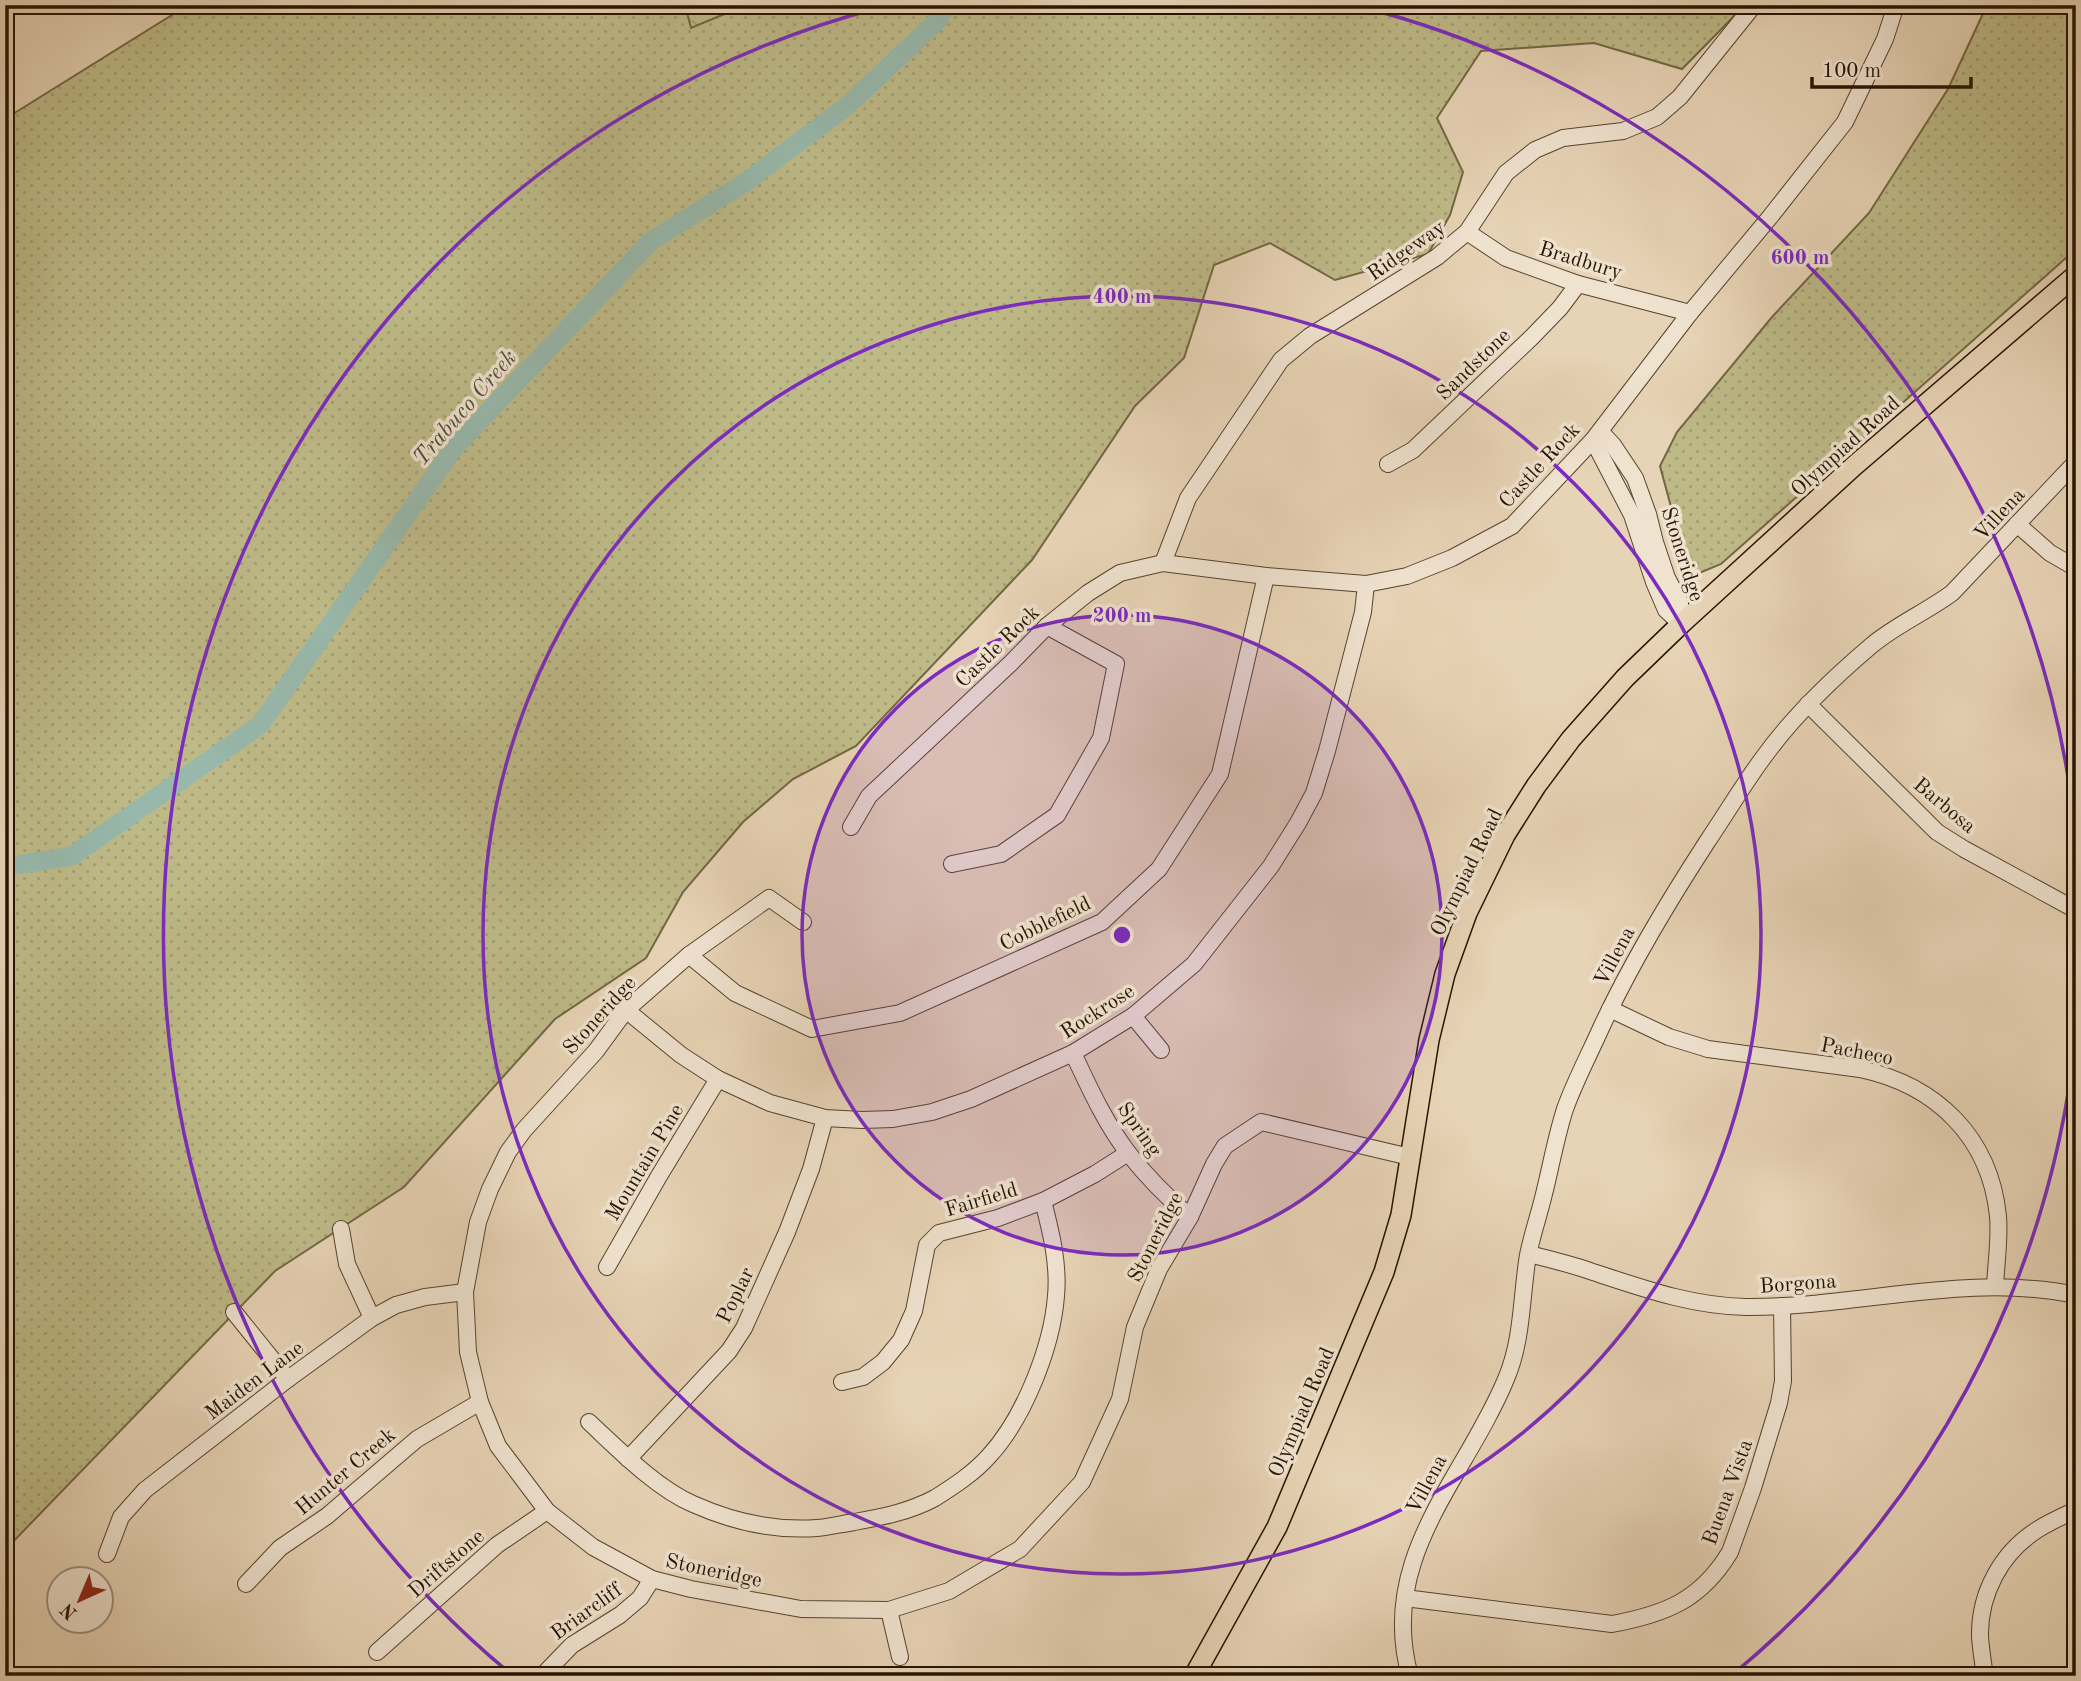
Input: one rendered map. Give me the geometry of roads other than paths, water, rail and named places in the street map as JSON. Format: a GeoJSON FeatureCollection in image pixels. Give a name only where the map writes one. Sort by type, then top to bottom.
{"type":"FeatureCollection","features":[{"type":"Feature","properties":{"kind":"main road","name":"Olympiad Road"},"geometry":{"type":"LineString","coordinates":[[1194,1676],[1276,1527],[1384,1272],[1401,1215],[1429,1041],[1445,974],[1467,913],[1505,835],[1536,786],[1597,708],[1625,678],[1854,466],[2076,275]]}},
{"type":"Feature","properties":{"kind":"street","name":"Ridgeway"},"geometry":{"type":"LineString","coordinates":[[1163,563],[1188,498],[1281,360],[1310,336],[1437,257],[1468,232],[1506,173],[1535,150],[1563,138],[1623,131],[1657,117],[1679,97],[1754,5]]}},
{"type":"Feature","properties":{"kind":"street","name":"Castle Rock"},"geometry":{"type":"LineString","coordinates":[[851,827],[869,796],[1047,626],[1088,593],[1120,573],[1163,563],[1266,576],[1366,584],[1407,576],[1452,558],[1512,526],[1597,435],[1690,313],[1844,122],[1885,39],[1896,5]]}},
{"type":"Feature","properties":{"kind":"street","name":"Bradbury"},"geometry":{"type":"LineString","coordinates":[[1468,232],[1506,258],[1578,284],[1690,313]]}},
{"type":"Feature","properties":{"kind":"street","name":"Sandstone"},"geometry":{"type":"LineString","coordinates":[[1388,464],[1413,450],[1532,337],[1560,308],[1578,284]]}},
{"type":"Feature","properties":{"kind":"street","name":"Stoneridge"},"geometry":{"type":"LineString","coordinates":[[1597,435],[1610,471],[1633,515],[1660,580]]}},
{"type":"Feature","properties":{"kind":"street","name":"Stoneridge"},"geometry":{"type":"LineString","coordinates":[[1597,435],[1624,460],[1635,478],[1655,542],[1666,610],[1681,624]]}},
{"type":"Feature","properties":{"kind":"street"},"geometry":{"type":"LineString","coordinates":[[1610,471],[1624,460]]}},
{"type":"Feature","properties":{"kind":"street","name":"Villena"},"geometry":{"type":"LineString","coordinates":[[1409,1676],[1402,1645],[1405,1598],[1411,1567],[1430,1518],[1481,1428],[1510,1368],[1520,1329],[1529,1254],[1566,1108],[1637,955],[1763,757],[1808,704],[1875,642],[1930,610],[1952,593],[2076,462]]}},
{"type":"Feature","properties":{"kind":"street"},"geometry":{"type":"LineString","coordinates":[[2017,524],[2050,554],[2076,568]]}},
{"type":"Feature","properties":{"kind":"street","name":"Cobblefield"},"geometry":{"type":"LineString","coordinates":[[689,955],[735,993],[812,1029],[900,1013],[1102,922],[1159,869],[1220,774],[1266,576]]}},
{"type":"Feature","properties":{"kind":"street","name":"Rockrose"},"geometry":{"type":"LineString","coordinates":[[626,1010],[681,1055],[718,1079],[770,1103],[825,1118],[892,1119],[932,1112],[971,1099],[1073,1052],[1133,1016],[1194,964],[1271,866],[1298,823],[1314,793],[1327,751],[1363,612],[1366,584]]}},
{"type":"Feature","properties":{"kind":"street"},"geometry":{"type":"LineString","coordinates":[[952,864],[1000,854],[1057,815],[1101,738],[1116,664],[1047,626]]}},
{"type":"Feature","properties":{"kind":"street","name":"Barbosa"},"geometry":{"type":"LineString","coordinates":[[1808,704],[1937,832],[2076,910]]}},
{"type":"Feature","properties":{"kind":"street","name":"Stoneridge"},"geometry":{"type":"LineString","coordinates":[[803,922],[769,898],[689,955],[626,1010],[596,1051],[530,1122],[508,1152],[478,1222],[465,1292],[468,1352],[480,1402],[498,1446],[547,1511],[593,1547],[652,1579],[691,1589],[801,1609],[889,1611],[949,1591],[1020,1549],[1082,1482],[1120,1399],[1135,1327],[1159,1269],[1190,1217],[1225,1146],[1261,1122],[1410,1157]]}},
{"type":"Feature","properties":{"kind":"street","name":"Pacheco"},"geometry":{"type":"LineString","coordinates":[[1610,1009],[1669,1037],[1708,1049],[1877,1072],[1925,1094],[1956,1120],[1969,1135],[1982,1155],[1989,1173],[1998,1219],[1995,1287]]}},
{"type":"Feature","properties":{"kind":"street"},"geometry":{"type":"LineString","coordinates":[[1133,1016],[1161,1049]]}},
{"type":"Feature","properties":{"kind":"street","name":"Spring"},"geometry":{"type":"LineString","coordinates":[[1073,1052],[1097,1104],[1128,1153],[1163,1193],[1190,1217]]}},
{"type":"Feature","properties":{"kind":"street","name":"Mountain Pine"},"geometry":{"type":"LineString","coordinates":[[607,1267],[718,1079]]}},
{"type":"Feature","properties":{"kind":"street","name":"Poplar"},"geometry":{"type":"LineString","coordinates":[[628,1459],[729,1351],[744,1328],[787,1232],[811,1169],[825,1118]]}},
{"type":"Feature","properties":{"kind":"street","name":"Fairfield"},"geometry":{"type":"LineString","coordinates":[[842,1382],[863,1377],[883,1362],[901,1340],[914,1311],[928,1245],[939,1233],[998,1218],[1043,1201],[1128,1153]]}},
{"type":"Feature","properties":{"kind":"street"},"geometry":{"type":"LineString","coordinates":[[589,1422],[654,1480],[691,1504],[744,1522],[778,1528],[817,1528],[897,1514],[933,1499],[964,1479],[990,1455],[1018,1413],[1034,1383],[1046,1351],[1056,1296],[1055,1259],[1043,1201]]}},
{"type":"Feature","properties":{"kind":"street"},"geometry":{"type":"LineString","coordinates":[[341,1228],[347,1264],[372,1318]]}},
{"type":"Feature","properties":{"kind":"street","name":"Borgona"},"geometry":{"type":"LineString","coordinates":[[1529,1254],[1701,1304],[1782,1306],[1995,1287],[2043,1289],[2076,1295]]}},
{"type":"Feature","properties":{"kind":"street","name":"Maiden Lane"},"geometry":{"type":"LineString","coordinates":[[107,1553],[121,1517],[145,1490],[288,1379],[372,1318],[396,1304],[465,1292]]}},
{"type":"Feature","properties":{"kind":"street","name":"Buena Vista"},"geometry":{"type":"LineString","coordinates":[[1405,1598],[1612,1624],[1646,1618],[1673,1608],[1699,1590],[1719,1570],[1730,1552],[1773,1425],[1783,1381],[1782,1306]]}},
{"type":"Feature","properties":{"kind":"street"},"geometry":{"type":"LineString","coordinates":[[234,1312],[288,1379]]}},
{"type":"Feature","properties":{"kind":"street","name":"Hunter Creek"},"geometry":{"type":"LineString","coordinates":[[246,1584],[280,1548],[327,1516],[416,1438],[480,1402]]}},
{"type":"Feature","properties":{"kind":"street"},"geometry":{"type":"LineString","coordinates":[[1985,1676],[1980,1638],[1981,1623],[1987,1590],[1996,1572],[2018,1544],[2076,1510]]}},
{"type":"Feature","properties":{"kind":"street","name":"Driftstone"},"geometry":{"type":"LineString","coordinates":[[377,1652],[497,1545],[547,1511]]}},
{"type":"Feature","properties":{"kind":"street","name":"Briarcliff"},"geometry":{"type":"LineString","coordinates":[[542,1676],[572,1645],[620,1615],[640,1598],[652,1579]]}},
{"type":"Feature","properties":{"kind":"street"},"geometry":{"type":"LineString","coordinates":[[889,1611],[900,1657]]}},
{"type":"Feature","properties":{"kind":"waterway","name":"Trabuco Creek"},"geometry":{"type":"LineString","coordinates":[[5,867],[72,856],[260,725],[453,449],[651,241],[746,182],[848,105],[937,21],[947,5]]}}]}
